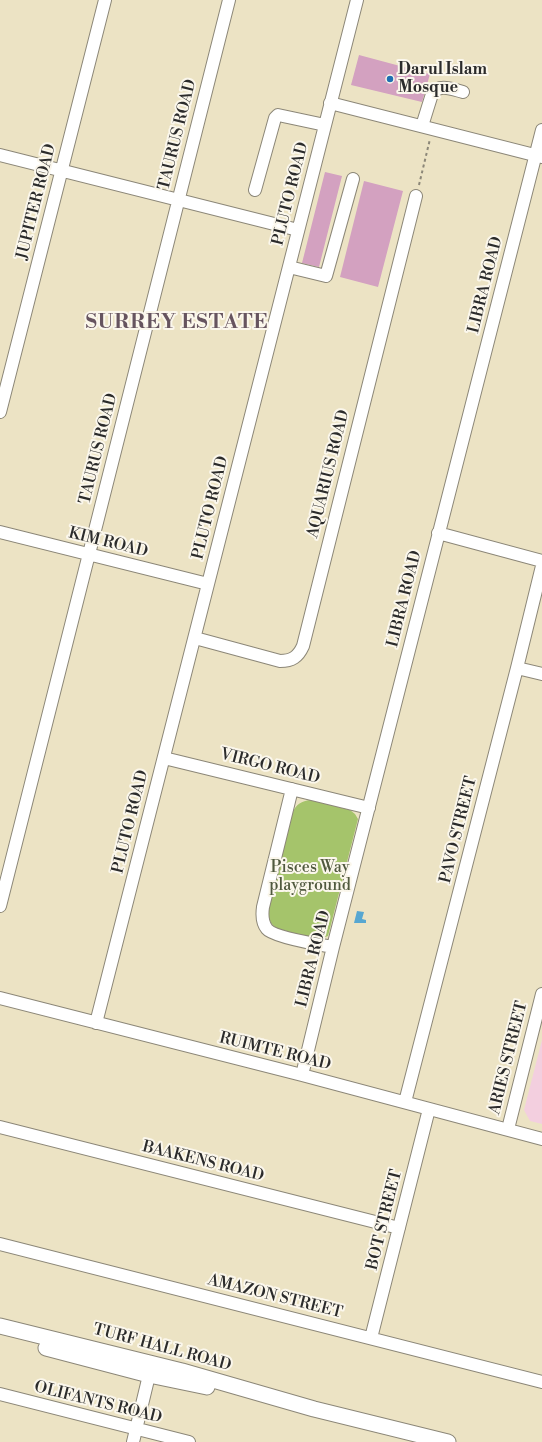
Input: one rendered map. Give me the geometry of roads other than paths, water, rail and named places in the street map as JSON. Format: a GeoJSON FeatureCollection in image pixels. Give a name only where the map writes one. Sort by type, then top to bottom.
{"type":"FeatureCollection","features":[{"type":"Feature","properties":{"kind":"main road","name":"TURF HALL ROAD"},"geometry":{"type":"LineString","coordinates":[[0,1326],[150,1369]]}},
{"type":"Feature","properties":{"kind":"main road","name":"TURF HALL ROAD"},"geometry":{"type":"LineString","coordinates":[[0,1336],[150,1369],[448,1442]]}},
{"type":"Feature","properties":{"kind":"street","name":"JUPITER ROAD"},"geometry":{"type":"LineString","coordinates":[[0,412],[105,0]]}},
{"type":"Feature","properties":{"kind":"street","name":"TAURUS ROAD"},"geometry":{"type":"LineString","coordinates":[[0,906],[229,0]]}},
{"type":"Feature","properties":{"kind":"street","name":"PLUTO ROAD"},"geometry":{"type":"LineString","coordinates":[[96,1023],[356,0]]}},
{"type":"Feature","properties":{"kind":"street"},"geometry":{"type":"LineString","coordinates":[[427,127],[432,94],[434,90],[445,87],[463,92]]}},
{"type":"Feature","properties":{"kind":"street"},"geometry":{"type":"LineString","coordinates":[[330,103],[539,156]]}},
{"type":"Feature","properties":{"kind":"street"},"geometry":{"type":"LineString","coordinates":[[255,190],[275,118],[278,115],[325,125]]}},
{"type":"Feature","properties":{"kind":"street","name":"LIBRA ROAD"},"geometry":{"type":"LineString","coordinates":[[302,1075],[438,534],[539,156],[542,130]]}},
{"type":"Feature","properties":{"kind":"street"},"geometry":{"type":"LineString","coordinates":[[0,155],[62,172],[178,199],[298,230]]}},
{"type":"Feature","properties":{"kind":"street"},"geometry":{"type":"LineString","coordinates":[[289,267],[326,276],[353,179]]}},
{"type":"Feature","properties":{"kind":"street","name":"AQUARIUS ROAD"},"geometry":{"type":"LineString","coordinates":[[195,638],[280,661],[294,659],[300,653],[416,196]]}},
{"type":"Feature","properties":{"kind":"street","name":"KIM ROAD"},"geometry":{"type":"LineString","coordinates":[[0,532],[208,584]]}},
{"type":"Feature","properties":{"kind":"street"},"geometry":{"type":"LineString","coordinates":[[438,534],[542,561]]}},
{"type":"Feature","properties":{"kind":"street","name":"PAVO STREET"},"geometry":{"type":"LineString","coordinates":[[405,1102],[542,566]]}},
{"type":"Feature","properties":{"kind":"street"},"geometry":{"type":"LineString","coordinates":[[517,668],[542,674]]}},
{"type":"Feature","properties":{"kind":"street","name":"VIRGO ROAD"},"geometry":{"type":"LineString","coordinates":[[164,758],[369,808]]}},
{"type":"Feature","properties":{"kind":"street"},"geometry":{"type":"LineString","coordinates":[[292,789],[263,907],[264,922],[267,929],[276,934],[333,947]]}},
{"type":"Feature","properties":{"kind":"street","name":"ARIES STREET"},"geometry":{"type":"LineString","coordinates":[[508,1130],[542,994]]}},
{"type":"Feature","properties":{"kind":"street","name":"RUIMTE ROAD"},"geometry":{"type":"LineString","coordinates":[[0,998],[302,1075],[542,1139]]}},
{"type":"Feature","properties":{"kind":"street","name":"BOT STREET"},"geometry":{"type":"LineString","coordinates":[[371,1338],[429,1109]]}},
{"type":"Feature","properties":{"kind":"street","name":"BAAKENS ROAD"},"geometry":{"type":"LineString","coordinates":[[0,1127],[399,1228]]}},
{"type":"Feature","properties":{"kind":"street","name":"AMAZON STREET"},"geometry":{"type":"LineString","coordinates":[[0,1244],[542,1382]]}},
{"type":"Feature","properties":{"kind":"street"},"geometry":{"type":"LineString","coordinates":[[133,1442],[150,1369]]}},
{"type":"Feature","properties":{"kind":"street","name":"OLIFANTS ROAD"},"geometry":{"type":"LineString","coordinates":[[0,1394],[189,1442]]}},
{"type":"Feature","properties":{"kind":"water"},"geometry":{"type":"Polygon","coordinates":[[[357,911],[364,912],[362,919],[366,920],[366,923],[354,923],[357,911]]]}},
{"type":"Feature","properties":{"kind":"place","name":"Darul Islam Mosque"},"geometry":{"type":"Point","coordinates":[390,79]}},
{"type":"Feature","properties":{"kind":"district","name":"SURREY ESTATE"},"geometry":{"type":"Point","coordinates":[177,323]}},
{"type":"Feature","properties":{"kind":"park label","name":"Pisces Way playground"},"geometry":{"type":"Point","coordinates":[310,877]}}]}
